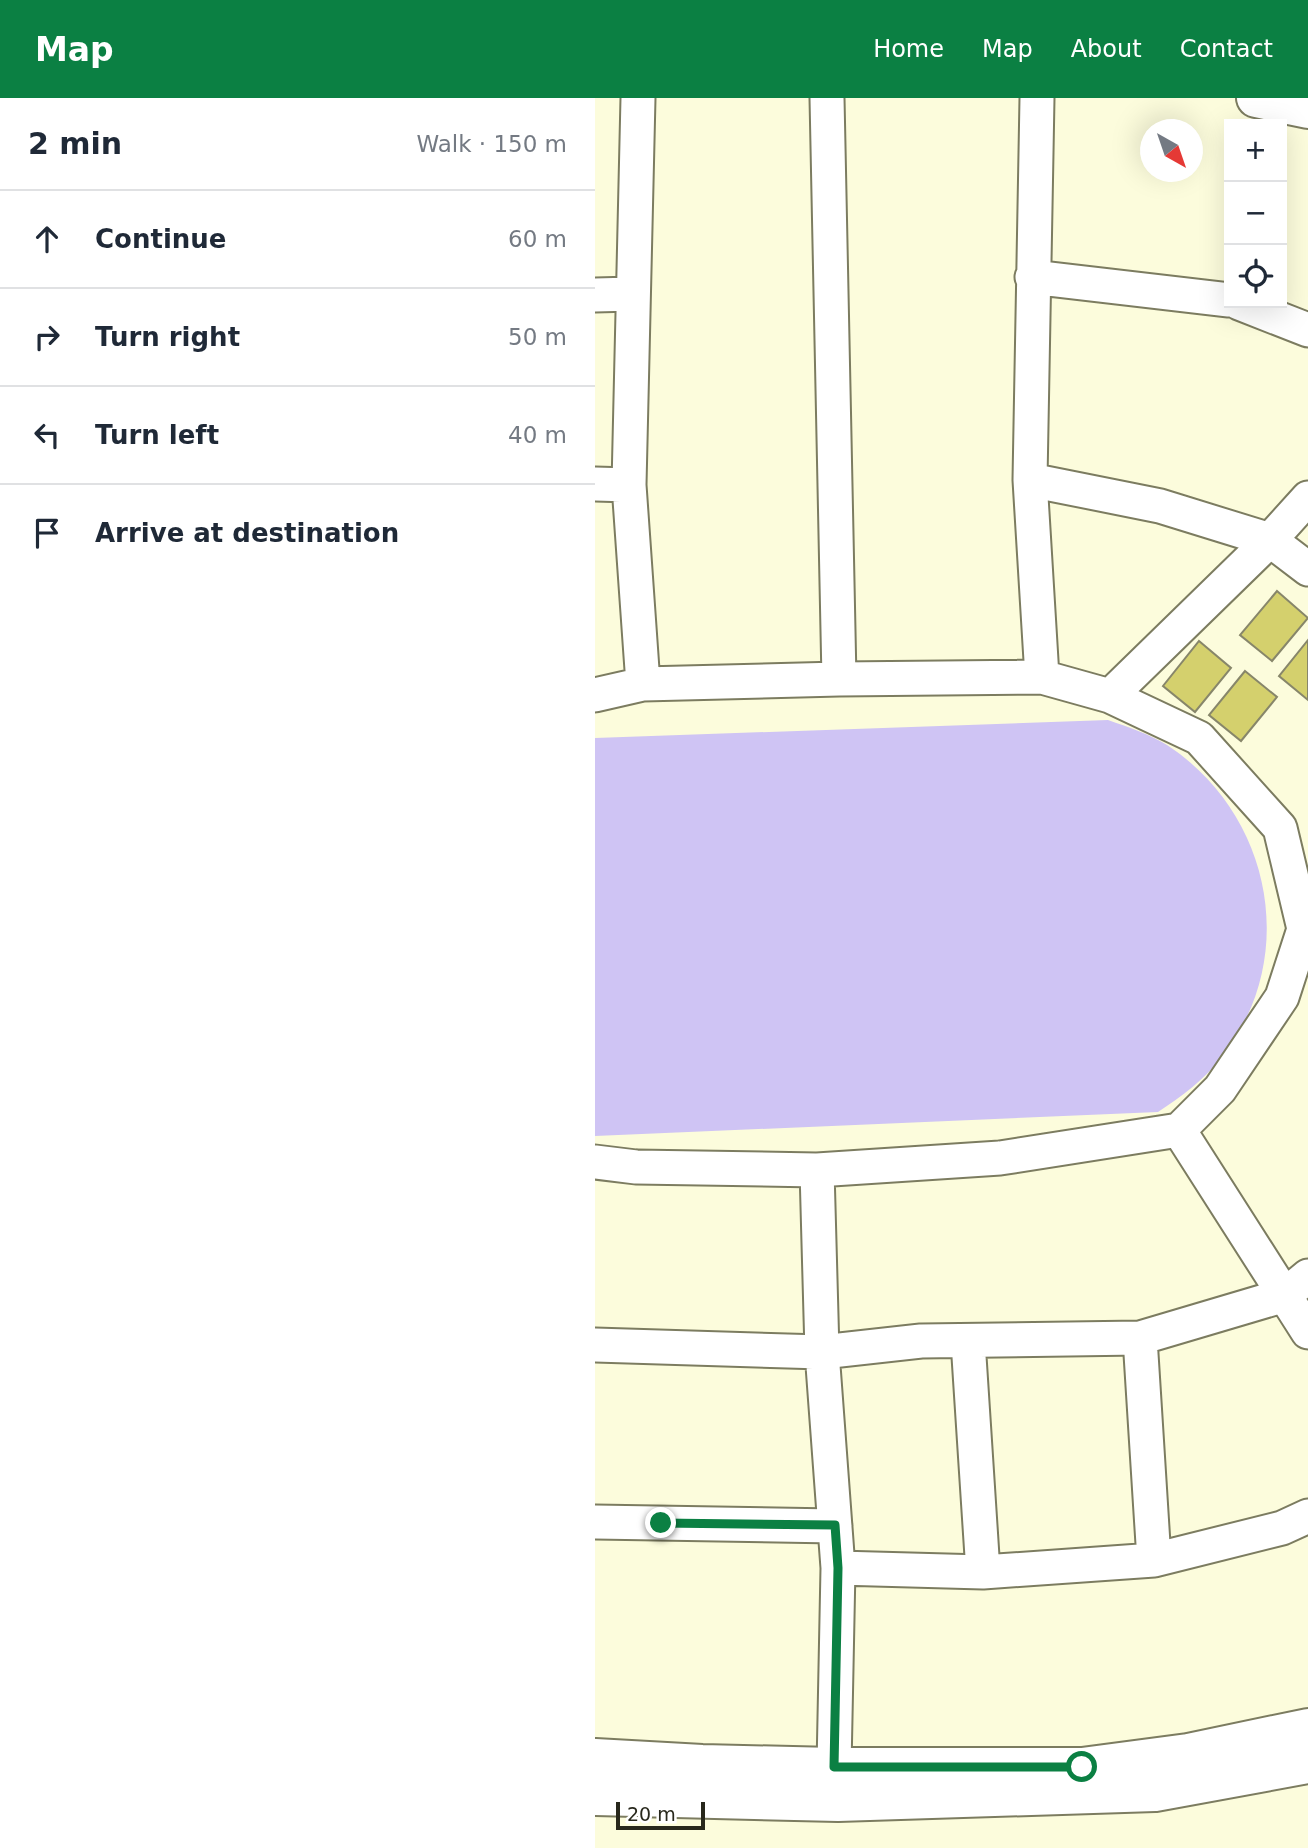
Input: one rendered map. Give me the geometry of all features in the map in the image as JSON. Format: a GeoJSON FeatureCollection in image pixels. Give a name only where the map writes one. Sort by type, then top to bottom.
{"type":"FeatureCollection","features":[{"type":"Feature","properties":{"kind":"street"},"geometry":{"type":"LineString","coordinates":[[638,98],[629,485],[643,684]]}},
{"type":"Feature","properties":{"kind":"street"},"geometry":{"type":"LineString","coordinates":[[827,98],[839,679]]}},
{"type":"Feature","properties":{"kind":"street"},"geometry":{"type":"LineString","coordinates":[[1037,98],[1030,480],[1042,677]]}},
{"type":"Feature","properties":{"kind":"street"},"geometry":{"type":"LineString","coordinates":[[1256,98],[1308,109]]}},
{"type":"Feature","properties":{"kind":"street"},"geometry":{"type":"LineString","coordinates":[[1032,277],[1224,299]]}},
{"type":"Feature","properties":{"kind":"street"},"geometry":{"type":"LineString","coordinates":[[595,295],[633,294]]}},
{"type":"Feature","properties":{"kind":"street"},"geometry":{"type":"LineString","coordinates":[[1252,308],[1308,330]]}},
{"type":"Feature","properties":{"kind":"street"},"geometry":{"type":"LineString","coordinates":[[1030,480],[1160,506],[1271,540],[1308,569]]}},
{"type":"Feature","properties":{"kind":"street"},"geometry":{"type":"LineString","coordinates":[[595,484],[629,485]]}},
{"type":"Feature","properties":{"kind":"street"},"geometry":{"type":"LineString","coordinates":[[1109,696],[1271,540],[1308,498]]}},
{"type":"Feature","properties":{"kind":"street"},"geometry":{"type":"LineString","coordinates":[[595,695],[643,684],[1042,677],[1109,696],[1199,738],[1280,828],[1306,929],[1282,998],[1220,1089],[1179,1130],[1000,1158],[817,1170],[636,1167],[595,1163]]}},
{"type":"Feature","properties":{"kind":"street"},"geometry":{"type":"LineString","coordinates":[[1179,1130],[1296,1285],[1308,1332]]}},
{"type":"Feature","properties":{"kind":"street"},"geometry":{"type":"LineString","coordinates":[[817,1170],[822,1352],[838,1568],[836,1785]]}},
{"type":"Feature","properties":{"kind":"street"},"geometry":{"type":"LineString","coordinates":[[595,1345],[822,1352],[921,1342],[1140,1338],[1296,1285]]}},
{"type":"Feature","properties":{"kind":"street"},"geometry":{"type":"LineString","coordinates":[[1140,1338],[1154,1560]]}},
{"type":"Feature","properties":{"kind":"street"},"geometry":{"type":"LineString","coordinates":[[968,1341],[983,1572]]}},
{"type":"Feature","properties":{"kind":"street"},"geometry":{"type":"LineString","coordinates":[[838,1568],[983,1572],[1154,1560],[1283,1528],[1308,1516]]}},
{"type":"Feature","properties":{"kind":"street"},"geometry":{"type":"LineString","coordinates":[[595,1522],[835,1525]]}},
{"type":"Feature","properties":{"kind":"street"},"geometry":{"type":"LineString","coordinates":[[595,1796],[836,1785],[1082,1767],[1188,1753],[1308,1728]]}},
{"type":"Feature","properties":{"kind":"street"},"geometry":{"type":"LineString","coordinates":[[595,1758],[702,1764],[836,1785],[1155,1792],[1308,1764]]}},
{"type":"Feature","properties":{"kind":"shaded area"},"geometry":{"type":"Polygon","coordinates":[[[1108,720],[1167,745],[1202,774],[1231,808],[1251,847],[1263,889],[1267,932],[1261,975],[1247,1017],[1222,1057],[1208,1073],[1176,1100],[1158,1112],[595,1136],[595,738],[1108,720]]]}},
{"type":"Feature","properties":{"kind":"building"},"geometry":{"type":"Polygon","coordinates":[[[1277,591],[1308,618],[1272,661],[1240,635],[1277,591]]]}},
{"type":"Feature","properties":{"kind":"building"},"geometry":{"type":"Polygon","coordinates":[[[1308,640],[1308,700],[1279,676],[1308,640]]]}},
{"type":"Feature","properties":{"kind":"building"},"geometry":{"type":"Polygon","coordinates":[[[1199,641],[1231,668],[1195,712],[1163,686],[1199,641]]]}},
{"type":"Feature","properties":{"kind":"building"},"geometry":{"type":"Polygon","coordinates":[[[1245,671],[1277,697],[1241,741],[1209,715],[1245,671]]]}},
{"type":"Feature","properties":{"kind":"route"},"geometry":{"type":"LineString","coordinates":[[661,1523],[835,1525],[838,1568],[834,1767],[1082,1767]]}}]}
